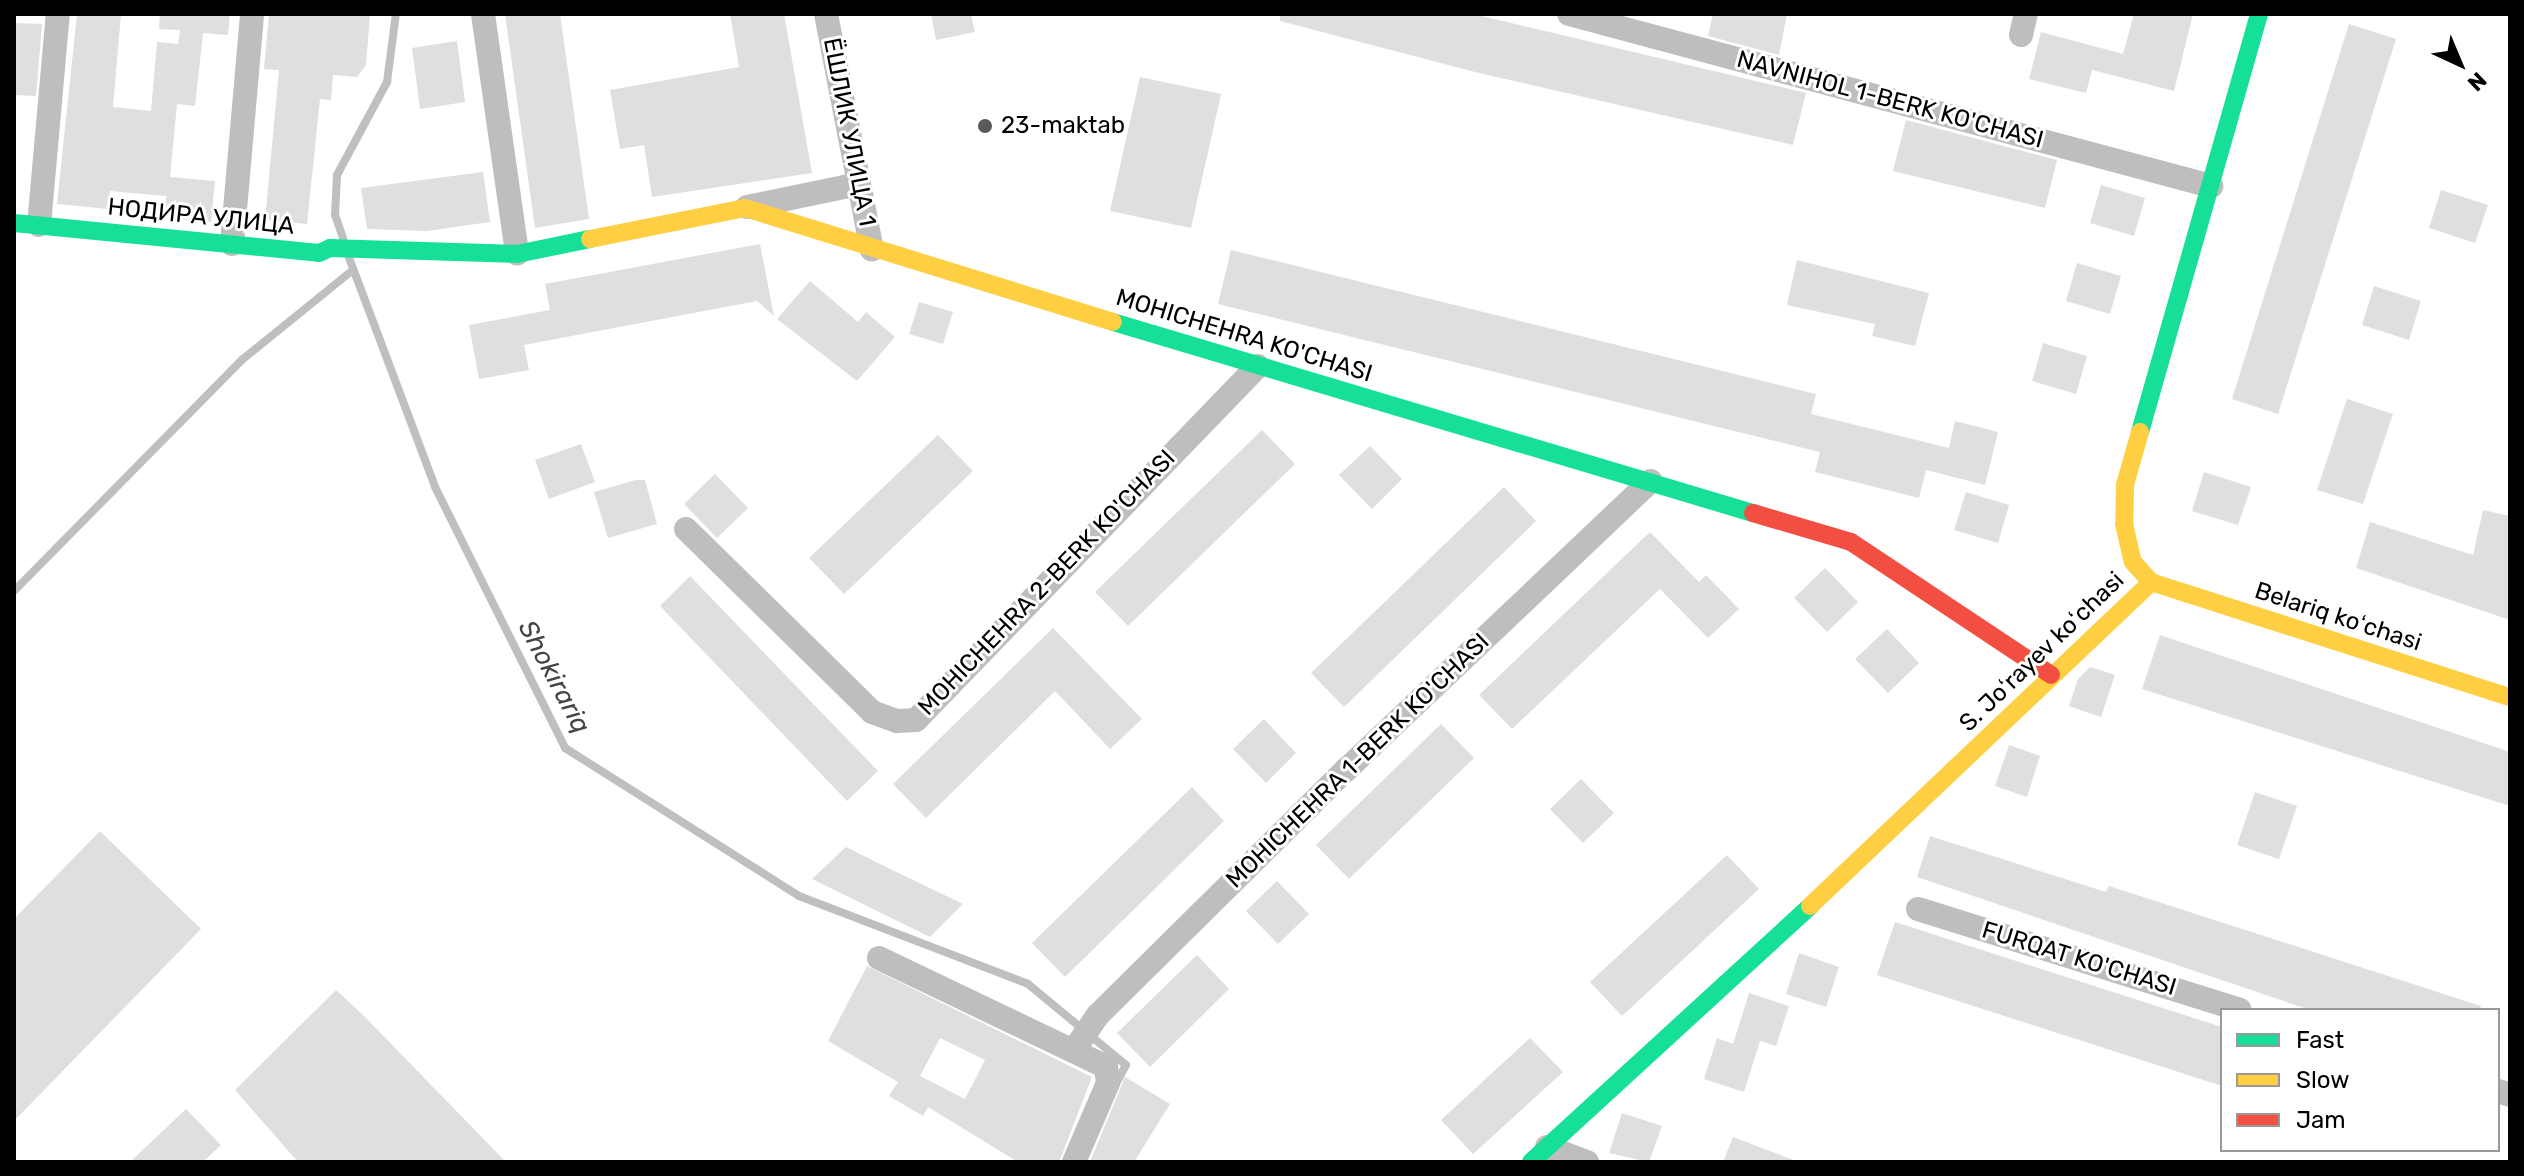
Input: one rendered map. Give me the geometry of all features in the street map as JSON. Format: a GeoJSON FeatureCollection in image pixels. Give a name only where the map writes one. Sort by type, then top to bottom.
{"type":"FeatureCollection","features":[{"type":"Feature","properties":{"kind":"street"},"geometry":{"type":"LineString","coordinates":[[39,225],[58,14]]}},
{"type":"Feature","properties":{"kind":"street"},"geometry":{"type":"LineString","coordinates":[[232,244],[252,14]]}},
{"type":"Feature","properties":{"kind":"street"},"geometry":{"type":"LineString","coordinates":[[483,14],[517,254]]}},
{"type":"Feature","properties":{"kind":"street","name":"ЁШЛИК УЛИЦА 1"},"geometry":{"type":"LineString","coordinates":[[826,14],[872,250]]}},
{"type":"Feature","properties":{"kind":"street","name":"NAVNIHOL 1-BERK KO'CHASI"},"geometry":{"type":"LineString","coordinates":[[1569,14],[2211,186]]}},
{"type":"Feature","properties":{"kind":"street","name":"S. Joʻrayev koʻchasi"},"geometry":{"type":"LineString","coordinates":[[1539,1154],[1843,876],[2151,582],[2140,574],[2128,550],[2125,485],[2259,14]]}},
{"type":"Feature","properties":{"kind":"street"},"geometry":{"type":"LineString","coordinates":[[745,208],[859,184]]}},
{"type":"Feature","properties":{"kind":"street","name":"MOHICHEHRA KO'CHASI"},"geometry":{"type":"LineString","coordinates":[[383,249],[517,254],[745,208],[872,250],[1851,542],[1999,636],[2051,675]]}},
{"type":"Feature","properties":{"kind":"street","name":"НОДИРА УЛИЦА"},"geometry":{"type":"LineString","coordinates":[[14,223],[319,253],[330,248],[383,249]]}},
{"type":"Feature","properties":{"kind":"street","name":"MOHICHEHRA 2-BERK KO'CHASI"},"geometry":{"type":"LineString","coordinates":[[686,529],[872,712],[897,721],[916,720],[1258,366]]}},
{"type":"Feature","properties":{"kind":"street","name":"MOHICHEHRA 1-BERK KO'CHASI"},"geometry":{"type":"LineString","coordinates":[[1074,1050],[1098,1015],[1346,770],[1651,481]]}},
{"type":"Feature","properties":{"kind":"street","name":"Belariq koʻchasi"},"geometry":{"type":"LineString","coordinates":[[2151,582],[2510,697]]}},
{"type":"Feature","properties":{"kind":"street","name":"FURQAT KO'CHASI"},"geometry":{"type":"LineString","coordinates":[[1918,909],[2234,1008]]}},
{"type":"Feature","properties":{"kind":"street"},"geometry":{"type":"LineString","coordinates":[[879,958],[1100,1063],[1109,1074],[1074,1162]]}},
{"type":"Feature","properties":{"kind":"street"},"geometry":{"type":"LineString","coordinates":[[1539,1154],[1587,1162]]}},
{"type":"Feature","properties":{"kind":"building"},"geometry":{"type":"Polygon","coordinates":[[[77,14],[121,14],[113,107],[151,111],[157,42],[178,44],[180,30],[159,29],[160,14],[230,14],[228,35],[203,33],[195,106],[177,104],[170,177],[215,181],[211,222],[164,218],[166,196],[110,191],[108,209],[57,204],[77,14]]]}},
{"type":"Feature","properties":{"kind":"building"},"geometry":{"type":"Polygon","coordinates":[[[269,14],[370,14],[366,65],[357,77],[333,75],[331,100],[320,99],[307,224],[265,220],[279,70],[264,69],[269,14]]]}},
{"type":"Feature","properties":{"kind":"building"},"geometry":{"type":"Polygon","coordinates":[[[505,14],[560,14],[589,219],[535,228],[505,14]]]}},
{"type":"Feature","properties":{"kind":"building"},"geometry":{"type":"Polygon","coordinates":[[[730,14],[784,14],[812,173],[652,197],[644,145],[620,149],[610,90],[739,67],[730,14]]]}},
{"type":"Feature","properties":{"kind":"building"},"geometry":{"type":"Polygon","coordinates":[[[931,14],[971,14],[975,32],[936,40],[931,14]]]}},
{"type":"Feature","properties":{"kind":"building"},"geometry":{"type":"Polygon","coordinates":[[[1280,14],[1473,14],[1806,93],[1793,145],[1475,72],[1280,21],[1280,14]]]}},
{"type":"Feature","properties":{"kind":"building"},"geometry":{"type":"Polygon","coordinates":[[[1713,14],[1787,14],[1779,55],[1708,36],[1713,14]]]}},
{"type":"Feature","properties":{"kind":"building"},"geometry":{"type":"Polygon","coordinates":[[[2134,14],[2193,14],[2174,91],[2092,70],[2086,93],[2029,79],[2041,32],[2123,54],[2134,14]]]}},
{"type":"Feature","properties":{"kind":"building"},"geometry":{"type":"Polygon","coordinates":[[[14,23],[42,24],[36,96],[14,95],[14,23]]]}},
{"type":"Feature","properties":{"kind":"building"},"geometry":{"type":"Polygon","coordinates":[[[2349,24],[2396,39],[2278,414],[2232,399],[2349,24]]]}},
{"type":"Feature","properties":{"kind":"building"},"geometry":{"type":"Polygon","coordinates":[[[457,41],[465,102],[420,109],[412,48],[457,41]]]}},
{"type":"Feature","properties":{"kind":"building"},"geometry":{"type":"Polygon","coordinates":[[[1140,77],[1221,94],[1191,228],[1110,211],[1140,77]]]}},
{"type":"Feature","properties":{"kind":"building"},"geometry":{"type":"Polygon","coordinates":[[[1906,120],[2057,160],[2045,208],[1893,171],[1906,120]]]}},
{"type":"Feature","properties":{"kind":"building"},"geometry":{"type":"Polygon","coordinates":[[[483,172],[490,222],[427,231],[367,229],[361,188],[483,172]]]}},
{"type":"Feature","properties":{"kind":"building"},"geometry":{"type":"Polygon","coordinates":[[[2101,185],[2145,198],[2134,236],[2090,223],[2101,185]]]}},
{"type":"Feature","properties":{"kind":"building"},"geometry":{"type":"Polygon","coordinates":[[[2441,190],[2488,205],[2475,243],[2429,228],[2441,190]]]}},
{"type":"Feature","properties":{"kind":"building"},"geometry":{"type":"Polygon","coordinates":[[[760,244],[774,316],[757,301],[524,345],[529,370],[479,379],[469,325],[550,310],[545,284],[760,244]]]}},
{"type":"Feature","properties":{"kind":"building"},"geometry":{"type":"Polygon","coordinates":[[[1231,250],[1816,394],[1811,414],[1949,448],[1955,421],[1998,432],[1985,485],[1926,470],[1919,498],[1815,472],[1820,452],[1218,304],[1231,250]]]}},
{"type":"Feature","properties":{"kind":"building"},"geometry":{"type":"Polygon","coordinates":[[[1797,260],[1929,293],[1915,346],[1872,336],[1875,324],[1787,305],[1797,260]]]}},
{"type":"Feature","properties":{"kind":"building"},"geometry":{"type":"Polygon","coordinates":[[[2077,263],[2121,276],[2110,314],[2066,301],[2077,263]]]}},
{"type":"Feature","properties":{"kind":"building"},"geometry":{"type":"Polygon","coordinates":[[[810,281],[858,322],[866,312],[895,337],[857,381],[777,319],[810,281]]]}},
{"type":"Feature","properties":{"kind":"building"},"geometry":{"type":"Polygon","coordinates":[[[2374,286],[2421,301],[2409,340],[2362,325],[2374,286]]]}},
{"type":"Feature","properties":{"kind":"building"},"geometry":{"type":"Polygon","coordinates":[[[919,302],[953,312],[943,344],[909,334],[919,302]]]}},
{"type":"Feature","properties":{"kind":"building"},"geometry":{"type":"Polygon","coordinates":[[[2043,343],[2087,356],[2076,394],[2032,381],[2043,343]]]}},
{"type":"Feature","properties":{"kind":"building"},"geometry":{"type":"Polygon","coordinates":[[[2347,399],[2393,414],[2363,504],[2317,490],[2347,399]]]}},
{"type":"Feature","properties":{"kind":"building"},"geometry":{"type":"Polygon","coordinates":[[[1262,430],[1295,464],[1128,626],[1095,592],[1262,430]]]}},
{"type":"Feature","properties":{"kind":"building"},"geometry":{"type":"Polygon","coordinates":[[[938,435],[973,471],[844,594],[809,558],[938,435]]]}},
{"type":"Feature","properties":{"kind":"building"},"geometry":{"type":"Polygon","coordinates":[[[581,444],[595,482],[549,499],[535,460],[581,444]]]}},
{"type":"Feature","properties":{"kind":"building"},"geometry":{"type":"Polygon","coordinates":[[[1370,446],[1402,479],[1372,509],[1339,475],[1370,446]]]}},
{"type":"Feature","properties":{"kind":"building"},"geometry":{"type":"Polygon","coordinates":[[[2204,472],[2251,487],[2238,525],[2192,511],[2204,472]]]}},
{"type":"Feature","properties":{"kind":"building"},"geometry":{"type":"Polygon","coordinates":[[[715,474],[748,508],[717,538],[684,504],[715,474]]]}},
{"type":"Feature","properties":{"kind":"building"},"geometry":{"type":"Polygon","coordinates":[[[645,480],[657,524],[608,538],[594,492],[645,480]]]}},
{"type":"Feature","properties":{"kind":"building"},"geometry":{"type":"Polygon","coordinates":[[[1504,487],[1536,521],[1344,707],[1311,673],[1504,487]]]}},
{"type":"Feature","properties":{"kind":"building"},"geometry":{"type":"Polygon","coordinates":[[[1966,492],[2009,505],[1998,543],[1954,530],[1966,492]]]}},
{"type":"Feature","properties":{"kind":"building"},"geometry":{"type":"Polygon","coordinates":[[[2483,510],[2510,516],[2510,620],[2356,568],[2370,522],[2473,555],[2483,510]]]}},
{"type":"Feature","properties":{"kind":"building"},"geometry":{"type":"Polygon","coordinates":[[[1650,532],[1699,582],[1706,575],[1739,609],[1708,638],[1660,589],[1512,729],[1479,695],[1650,532]]]}},
{"type":"Feature","properties":{"kind":"building"},"geometry":{"type":"Polygon","coordinates":[[[1825,568],[1858,602],[1827,632],[1794,598],[1825,568]]]}},
{"type":"Feature","properties":{"kind":"building"},"geometry":{"type":"Polygon","coordinates":[[[690,576],[878,771],[847,801],[660,606],[690,576]]]}},
{"type":"Feature","properties":{"kind":"building"},"geometry":{"type":"Polygon","coordinates":[[[1053,628],[1142,719],[1110,749],[1055,691],[926,818],[893,784],[1053,628]]]}},
{"type":"Feature","properties":{"kind":"building"},"geometry":{"type":"Polygon","coordinates":[[[1887,629],[1919,663],[1888,693],[1855,659],[1887,629]]]}},
{"type":"Feature","properties":{"kind":"building"},"geometry":{"type":"Polygon","coordinates":[[[2160,635],[2510,752],[2510,806],[2142,689],[2160,635]]]}},
{"type":"Feature","properties":{"kind":"building"},"geometry":{"type":"Polygon","coordinates":[[[2090,667],[2115,675],[2101,717],[2069,706],[2078,679],[2090,667]]]}},
{"type":"Feature","properties":{"kind":"building"},"geometry":{"type":"Polygon","coordinates":[[[1264,719],[1296,753],[1266,783],[1233,749],[1264,719]]]}},
{"type":"Feature","properties":{"kind":"building"},"geometry":{"type":"Polygon","coordinates":[[[1441,724],[1474,758],[1349,879],[1316,845],[1441,724]]]}},
{"type":"Feature","properties":{"kind":"building"},"geometry":{"type":"Polygon","coordinates":[[[2009,745],[2040,756],[2027,797],[1995,786],[2009,745]]]}},
{"type":"Feature","properties":{"kind":"building"},"geometry":{"type":"Polygon","coordinates":[[[1581,779],[1614,813],[1583,843],[1550,809],[1581,779]]]}},
{"type":"Feature","properties":{"kind":"building"},"geometry":{"type":"Polygon","coordinates":[[[1192,787],[1224,821],[1065,977],[1032,943],[1192,787]]]}},
{"type":"Feature","properties":{"kind":"building"},"geometry":{"type":"Polygon","coordinates":[[[2255,792],[2297,806],[2279,859],[2237,845],[2255,792]]]}},
{"type":"Feature","properties":{"kind":"building"},"geometry":{"type":"Polygon","coordinates":[[[100,831],[201,929],[14,1121],[14,919],[100,831]]]}},
{"type":"Feature","properties":{"kind":"building"},"geometry":{"type":"Polygon","coordinates":[[[1930,836],[2106,892],[2109,886],[2481,1006],[2304,1008],[1917,877],[1930,836]]]}},
{"type":"Feature","properties":{"kind":"building"},"geometry":{"type":"Polygon","coordinates":[[[846,847],[963,904],[930,937],[812,879],[846,847]]]}},
{"type":"Feature","properties":{"kind":"building"},"geometry":{"type":"Polygon","coordinates":[[[1727,855],[1759,889],[1622,1016],[1590,982],[1727,855]]]}},
{"type":"Feature","properties":{"kind":"building"},"geometry":{"type":"Polygon","coordinates":[[[1277,881],[1309,914],[1278,944],[1246,911],[1277,881]]]}},
{"type":"Feature","properties":{"kind":"building"},"geometry":{"type":"Polygon","coordinates":[[[1895,922],[2220,1026],[2220,1085],[1877,975],[1895,922]]]}},
{"type":"Feature","properties":{"kind":"building"},"geometry":{"type":"Polygon","coordinates":[[[1799,953],[1839,967],[1826,1007],[1786,994],[1799,953]]]}},
{"type":"Feature","properties":{"kind":"building"},"geometry":{"type":"Polygon","coordinates":[[[1197,955],[1229,989],[1150,1067],[1117,1033],[1197,955]]]}},
{"type":"Feature","properties":{"kind":"building"},"geometry":{"type":"Polygon","coordinates":[[[867,966],[1092,1077],[1059,1162],[1018,1162],[928,1107],[923,1116],[889,1096],[898,1082],[828,1041],[867,966]],[[940,1038],[920,1076],[965,1099],[985,1060],[940,1038]]]}},
{"type":"Feature","properties":{"kind":"building"},"geometry":{"type":"Polygon","coordinates":[[[336,990],[506,1162],[298,1162],[235,1090],[336,990]]]}},
{"type":"Feature","properties":{"kind":"building"},"geometry":{"type":"Polygon","coordinates":[[[1749,993],[1789,1006],[1776,1046],[1760,1041],[1744,1092],[1704,1079],[1717,1038],[1733,1044],[1749,993]]]}},
{"type":"Feature","properties":{"kind":"building"},"geometry":{"type":"Polygon","coordinates":[[[1530,1038],[1563,1072],[1473,1154],[1441,1120],[1530,1038]]]}},
{"type":"Feature","properties":{"kind":"building"},"geometry":{"type":"Polygon","coordinates":[[[1125,1077],[1170,1104],[1134,1162],[1090,1162],[1125,1077]]]}},
{"type":"Feature","properties":{"kind":"building"},"geometry":{"type":"Polygon","coordinates":[[[186,1109],[221,1145],[203,1162],[130,1162],[186,1109]]]}},
{"type":"Feature","properties":{"kind":"building"},"geometry":{"type":"Polygon","coordinates":[[[1622,1113],[1662,1126],[1649,1162],[1609,1153],[1622,1113]]]}},
{"type":"Feature","properties":{"kind":"building"},"geometry":{"type":"Polygon","coordinates":[[[1733,1137],[1794,1160],[1794,1162],[1723,1162],[1733,1137]]]}},
{"type":"Feature","properties":{"kind":"waterway","name":"Shokirariq"},"geometry":{"type":"LineString","coordinates":[[343,238],[335,215],[337,175],[387,82],[396,14]]}},
{"type":"Feature","properties":{"kind":"waterway","name":"Shokirariq"},"geometry":{"type":"LineString","coordinates":[[348,255],[435,487],[565,748],[799,896],[1028,984],[1126,1065],[1116,1084]]}},
{"type":"Feature","properties":{"kind":"waterway"},"geometry":{"type":"LineString","coordinates":[[14,591],[243,359],[353,270]]}},
{"type":"Feature","properties":{"kind":"traffic: fast"},"geometry":{"type":"LineString","coordinates":[[2140,432],[2259,14]]}},
{"type":"Feature","properties":{"kind":"traffic: fast"},"geometry":{"type":"LineString","coordinates":[[14,223],[319,253],[330,248],[517,254],[590,239]]}},
{"type":"Feature","properties":{"kind":"traffic: fast"},"geometry":{"type":"LineString","coordinates":[[1113,322],[1753,513]]}},
{"type":"Feature","properties":{"kind":"traffic: fast"},"geometry":{"type":"LineString","coordinates":[[1531,1162],[1810,906]]}},
{"type":"Feature","properties":{"kind":"traffic: slow"},"geometry":{"type":"LineString","coordinates":[[590,239],[745,208],[1113,322]]}},
{"type":"Feature","properties":{"kind":"traffic: slow"},"geometry":{"type":"LineString","coordinates":[[2140,432],[2125,485],[2124,524],[2133,562],[2151,582],[2510,697]]}},
{"type":"Feature","properties":{"kind":"traffic: slow"},"geometry":{"type":"LineString","coordinates":[[1810,906],[2151,582]]}},
{"type":"Feature","properties":{"kind":"traffic: jam"},"geometry":{"type":"LineString","coordinates":[[1753,513],[1851,542],[2051,675]]}},
{"type":"Feature","properties":{"kind":"place","name":"23-maktab"},"geometry":{"type":"Point","coordinates":[985,126]}}]}
